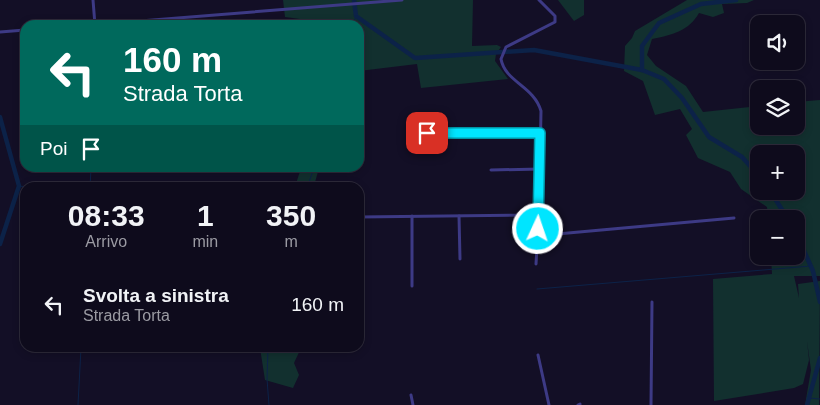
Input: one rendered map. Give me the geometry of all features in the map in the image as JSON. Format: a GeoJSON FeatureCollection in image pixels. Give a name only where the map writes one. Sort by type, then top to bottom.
{"type":"FeatureCollection","features":[{"type":"Feature","properties":{"kind":"street"},"geometry":{"type":"LineString","coordinates":[[93,0],[95,20]]}},
{"type":"Feature","properties":{"kind":"street"},"geometry":{"type":"LineString","coordinates":[[156,20],[402,0]]}},
{"type":"Feature","properties":{"kind":"street"},"geometry":{"type":"LineString","coordinates":[[536,264],[542,114],[536,98],[506,72],[501,56],[504,49],[555,22],[555,16],[539,0]]}},
{"type":"Feature","properties":{"kind":"street"},"geometry":{"type":"LineString","coordinates":[[0,32],[20,30]]}},
{"type":"Feature","properties":{"kind":"street"},"geometry":{"type":"LineString","coordinates":[[408,133],[540,133]]}},
{"type":"Feature","properties":{"kind":"street"},"geometry":{"type":"LineString","coordinates":[[490,170],[540,169]]}},
{"type":"Feature","properties":{"kind":"street"},"geometry":{"type":"LineString","coordinates":[[364,217],[539,214]]}},
{"type":"Feature","properties":{"kind":"street"},"geometry":{"type":"LineString","coordinates":[[412,216],[412,286]]}},
{"type":"Feature","properties":{"kind":"street"},"geometry":{"type":"LineString","coordinates":[[459,216],[460,259]]}},
{"type":"Feature","properties":{"kind":"street"},"geometry":{"type":"LineString","coordinates":[[538,229],[546,235],[734,218]]}},
{"type":"Feature","properties":{"kind":"street"},"geometry":{"type":"LineString","coordinates":[[651,405],[652,302]]}},
{"type":"Feature","properties":{"kind":"street"},"geometry":{"type":"LineString","coordinates":[[538,355],[549,405]]}},
{"type":"Feature","properties":{"kind":"street"},"geometry":{"type":"LineString","coordinates":[[411,395],[414,405]]}},
{"type":"Feature","properties":{"kind":"green space"},"geometry":{"type":"Polygon","coordinates":[[[283,0],[473,0],[472,46],[497,45],[501,47],[496,54],[495,61],[508,79],[421,88],[417,64],[364,70],[364,20],[308,20],[285,17],[283,0]]]}},
{"type":"Feature","properties":{"kind":"green space"},"geometry":{"type":"Polygon","coordinates":[[[558,0],[584,0],[584,15],[574,21],[558,0]]]}},
{"type":"Feature","properties":{"kind":"green space"},"geometry":{"type":"Polygon","coordinates":[[[687,0],[754,0],[747,3],[722,4],[724,13],[713,17],[699,13],[685,28],[673,34],[652,39],[647,55],[656,66],[686,86],[703,112],[750,107],[750,135],[805,135],[805,101],[820,100],[820,276],[794,276],[799,298],[798,284],[820,281],[819,405],[805,405],[811,370],[807,341],[809,360],[803,384],[794,388],[714,401],[713,279],[772,274],[772,265],[805,265],[805,210],[767,210],[767,207],[757,200],[805,200],[805,145],[750,145],[750,195],[741,189],[730,172],[698,158],[686,135],[692,129],[680,109],[655,115],[643,81],[624,71],[625,46],[635,31],[687,0]]]}},
{"type":"Feature","properties":{"kind":"green space"},"geometry":{"type":"Polygon","coordinates":[[[300,172],[318,172],[315,182],[297,182],[300,172]]]}},
{"type":"Feature","properties":{"kind":"green space"},"geometry":{"type":"Polygon","coordinates":[[[261,352],[299,352],[294,363],[299,375],[293,388],[265,380],[261,352]]]}},
{"type":"Feature","properties":{"kind":"waterway"},"geometry":{"type":"LineString","coordinates":[[354,0],[356,16],[362,20]]}},
{"type":"Feature","properties":{"kind":"waterway"},"geometry":{"type":"LineString","coordinates":[[736,0],[701,4],[659,23],[642,46],[642,70],[664,79],[682,98],[709,137],[742,157],[750,166]]}},
{"type":"Feature","properties":{"kind":"waterway"},"geometry":{"type":"LineString","coordinates":[[355,20],[356,16]]}},
{"type":"Feature","properties":{"kind":"waterway"},"geometry":{"type":"LineString","coordinates":[[364,22],[415,58],[534,50],[642,70]]}},
{"type":"Feature","properties":{"kind":"waterway"},"geometry":{"type":"LineString","coordinates":[[0,117],[19,186],[0,244]]}},
{"type":"Feature","properties":{"kind":"waterway"},"geometry":{"type":"LineString","coordinates":[[90,182],[91,172]]}},
{"type":"Feature","properties":{"kind":"waterway"},"geometry":{"type":"LineString","coordinates":[[309,182],[313,172]]}},
{"type":"Feature","properties":{"kind":"waterway"},"geometry":{"type":"LineString","coordinates":[[776,200],[782,210]]}},
{"type":"Feature","properties":{"kind":"waterway"},"geometry":{"type":"LineString","coordinates":[[805,253],[813,271],[820,302]]}},
{"type":"Feature","properties":{"kind":"waterway"},"geometry":{"type":"LineString","coordinates":[[537,289],[811,266]]}},
{"type":"Feature","properties":{"kind":"waterway"},"geometry":{"type":"LineString","coordinates":[[78,405],[81,352]]}},
{"type":"Feature","properties":{"kind":"waterway"},"geometry":{"type":"LineString","coordinates":[[268,352],[269,405]]}},
{"type":"Feature","properties":{"kind":"waterway"},"geometry":{"type":"LineString","coordinates":[[807,405],[820,358]]}},
{"type":"Feature","properties":{"kind":"waterway"},"geometry":{"type":"LineString","coordinates":[[809,398],[820,399]]}},
{"type":"Feature","properties":{"kind":"route"},"geometry":{"type":"LineString","coordinates":[[427,133],[540,133],[538,229]]}}]}
